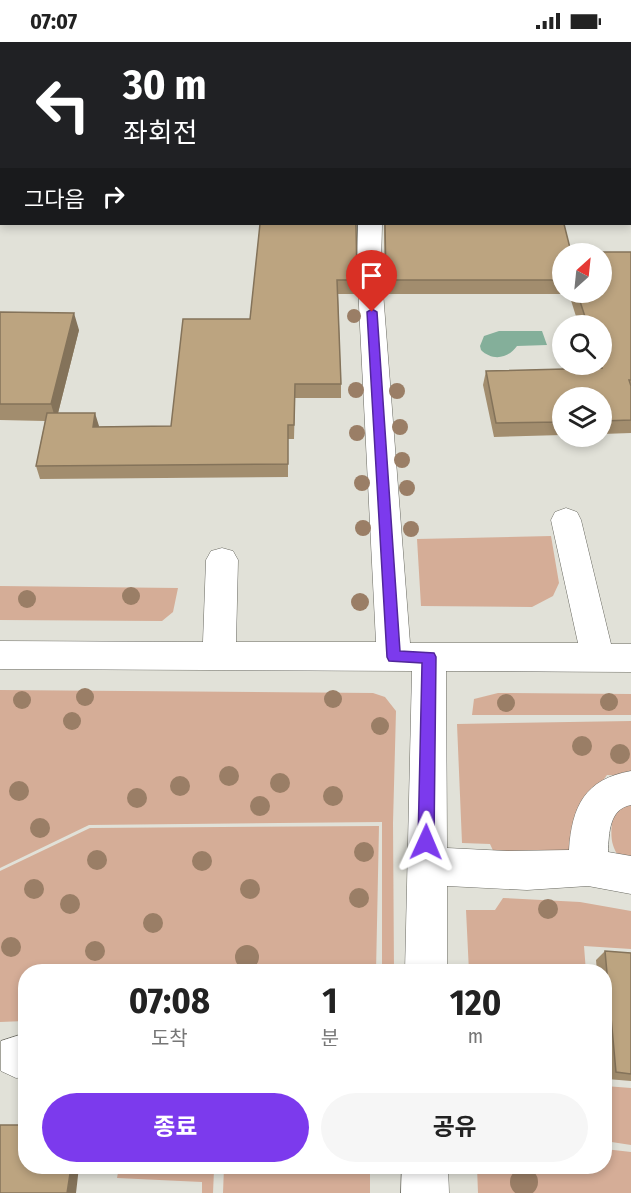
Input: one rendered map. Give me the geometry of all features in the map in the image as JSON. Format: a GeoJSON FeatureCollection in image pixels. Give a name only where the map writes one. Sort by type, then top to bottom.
{"type":"FeatureCollection","features":[{"type":"Feature","properties":{"kind":"street"},"geometry":{"type":"LineString","coordinates":[[370,225],[369,266],[411,657],[426,865],[426,964]]}},
{"type":"Feature","properties":{"kind":"street"},"geometry":{"type":"LineString","coordinates":[[566,520],[598,658]]}},
{"type":"Feature","properties":{"kind":"street"},"geometry":{"type":"LineString","coordinates":[[219,656],[222,560]]}},
{"type":"Feature","properties":{"kind":"street"},"geometry":{"type":"LineString","coordinates":[[0,655],[631,658]]}},
{"type":"Feature","properties":{"kind":"street"},"geometry":{"type":"LineString","coordinates":[[588,867],[591,826],[602,798],[622,788],[631,788]]}},
{"type":"Feature","properties":{"kind":"street"},"geometry":{"type":"LineString","coordinates":[[426,865],[488,871],[547,872],[588,867],[631,875]]}},
{"type":"Feature","properties":{"kind":"street"},"geometry":{"type":"LineString","coordinates":[[425,1174],[425,1193]]}},
{"type":"Feature","properties":{"kind":"shaded area"},"geometry":{"type":"Polygon","coordinates":[[[499,331],[542,331],[547,345],[517,346],[509,354],[500,357],[485,354],[480,346],[484,336],[499,331]]]}},
{"type":"Feature","properties":{"kind":"shaded area"},"geometry":{"type":"Polygon","coordinates":[[[551,536],[559,583],[553,596],[532,607],[421,606],[417,539],[551,536]]]}},
{"type":"Feature","properties":{"kind":"shaded area"},"geometry":{"type":"Polygon","coordinates":[[[0,586],[178,588],[173,612],[162,621],[0,620],[0,586]]]}},
{"type":"Feature","properties":{"kind":"shaded area"},"geometry":{"type":"Polygon","coordinates":[[[0,690],[373,693],[385,697],[396,711],[393,823],[394,964],[382,964],[382,822],[89,825],[0,868],[0,690]]]}},
{"type":"Feature","properties":{"kind":"shaded area"},"geometry":{"type":"Polygon","coordinates":[[[498,693],[631,694],[631,715],[472,715],[474,699],[498,693]]]}},
{"type":"Feature","properties":{"kind":"shaded area"},"geometry":{"type":"Polygon","coordinates":[[[631,721],[631,776],[607,775],[581,810],[573,855],[496,857],[490,844],[462,843],[457,724],[631,721]]]}},
{"type":"Feature","properties":{"kind":"shaded area"},"geometry":{"type":"Polygon","coordinates":[[[631,802],[631,859],[619,857],[612,842],[611,831],[613,814],[631,802]]]}},
{"type":"Feature","properties":{"kind":"shaded area"},"geometry":{"type":"Polygon","coordinates":[[[379,826],[376,964],[18,964],[18,1021],[0,1022],[0,871],[90,828],[379,826]]]}},
{"type":"Feature","properties":{"kind":"shaded area"},"geometry":{"type":"Polygon","coordinates":[[[503,898],[580,902],[631,911],[631,949],[584,946],[585,964],[469,964],[466,910],[495,910],[503,898]]]}},
{"type":"Feature","properties":{"kind":"shaded area"},"geometry":{"type":"Polygon","coordinates":[[[612,1087],[631,1088],[631,1145],[612,1142],[612,1087]]]}},
{"type":"Feature","properties":{"kind":"shaded area"},"geometry":{"type":"Polygon","coordinates":[[[612,1150],[631,1152],[631,1193],[478,1193],[477,1174],[612,1174],[612,1150]]]}},
{"type":"Feature","properties":{"kind":"shaded area"},"geometry":{"type":"Polygon","coordinates":[[[118,1174],[214,1174],[213,1193],[202,1193],[202,1182],[117,1178],[118,1174]]]}},
{"type":"Feature","properties":{"kind":"shaded area"},"geometry":{"type":"Polygon","coordinates":[[[224,1174],[370,1174],[370,1193],[223,1193],[224,1174]]]}},
{"type":"Feature","properties":{"kind":"building"},"geometry":{"type":"Polygon","coordinates":[[[260,225],[356,225],[357,280],[337,280],[341,384],[295,384],[294,425],[288,425],[288,464],[36,466],[47,413],[95,413],[93,427],[171,426],[183,319],[250,319],[260,225]]]}},
{"type":"Feature","properties":{"kind":"building"},"geometry":{"type":"Polygon","coordinates":[[[385,225],[564,225],[569,243],[552,243],[552,280],[386,280],[385,225]]]}},
{"type":"Feature","properties":{"kind":"building"},"geometry":{"type":"Polygon","coordinates":[[[612,252],[631,252],[631,380],[629,380],[631,420],[612,421],[612,387],[552,387],[552,422],[496,423],[486,371],[552,369],[552,375],[612,375],[612,315],[584,315],[581,303],[612,303],[612,252]]]}},
{"type":"Feature","properties":{"kind":"building"},"geometry":{"type":"Polygon","coordinates":[[[0,312],[74,313],[51,404],[0,404],[0,312]]]}},
{"type":"Feature","properties":{"kind":"building"},"geometry":{"type":"Polygon","coordinates":[[[605,951],[631,953],[631,1074],[616,1072],[612,1028],[612,964],[606,964],[605,951]]]}},
{"type":"Feature","properties":{"kind":"building"},"geometry":{"type":"Polygon","coordinates":[[[0,1125],[18,1125],[18,1174],[70,1174],[67,1193],[0,1193],[0,1125]]]}},
{"type":"Feature","properties":{"kind":"route"},"geometry":{"type":"LineString","coordinates":[[372,312],[394,657],[429,657],[426,842]]}}]}
